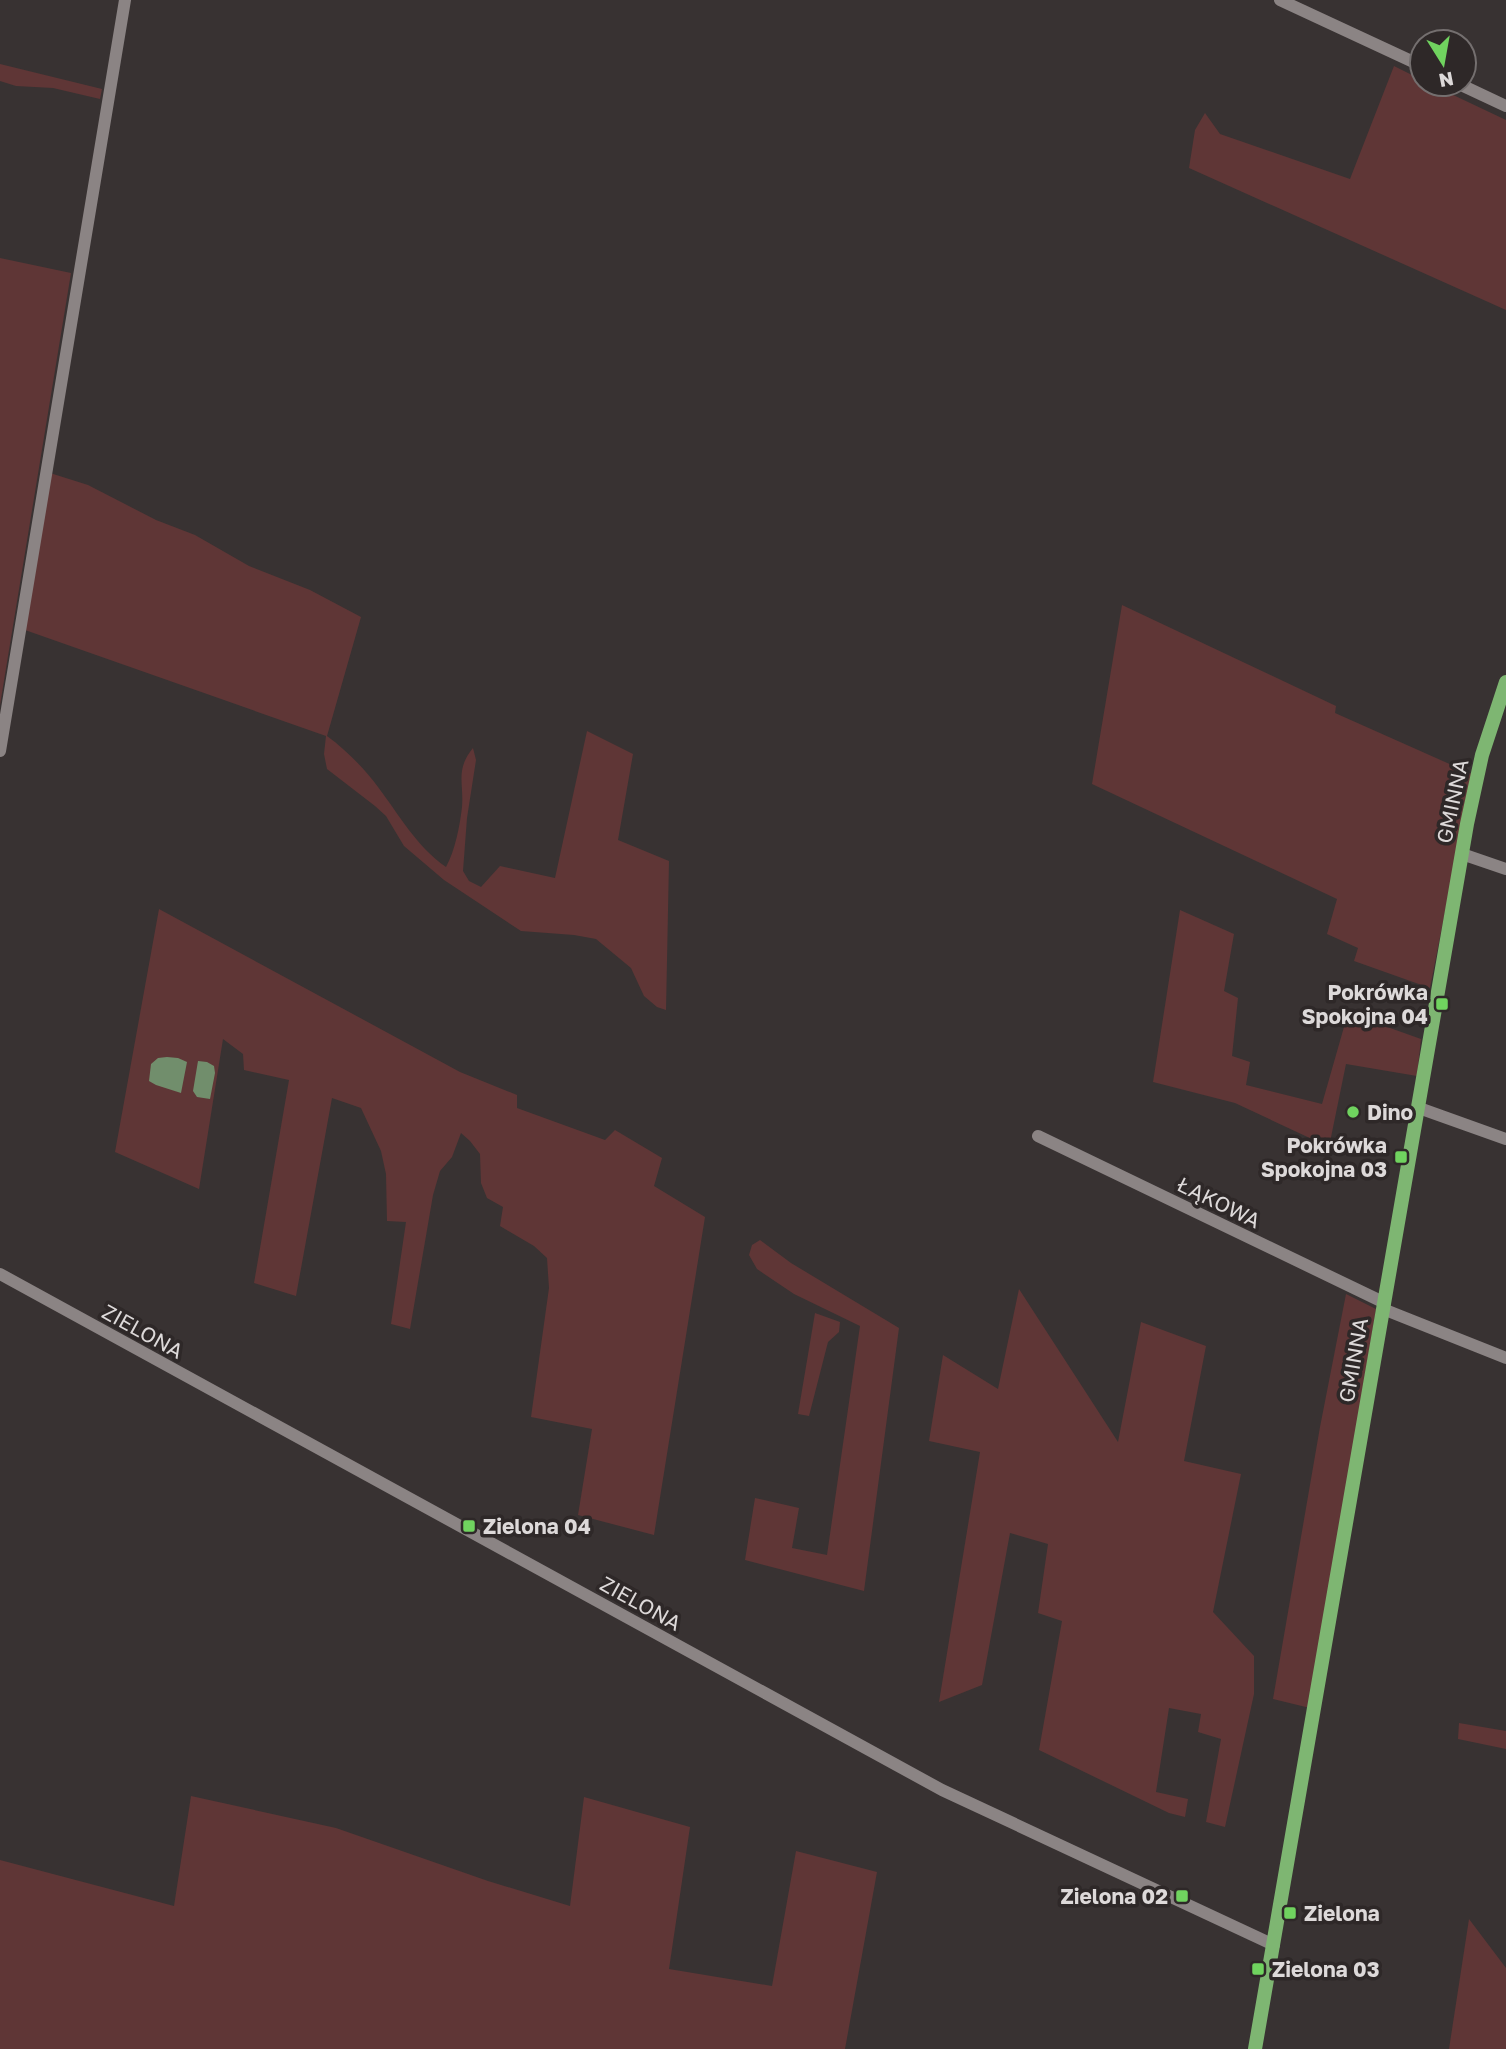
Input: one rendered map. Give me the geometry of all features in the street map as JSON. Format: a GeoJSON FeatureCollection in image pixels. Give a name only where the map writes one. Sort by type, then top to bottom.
{"type":"FeatureCollection","features":[{"type":"Feature","properties":{"kind":"main road","name":"GMINNA"},"geometry":{"type":"LineString","coordinates":[[1255,2049],[1462,854],[1482,755],[1506,682]]}},
{"type":"Feature","properties":{"kind":"street"},"geometry":{"type":"LineString","coordinates":[[0,751],[125,0]]}},
{"type":"Feature","properties":{"kind":"street"},"geometry":{"type":"LineString","coordinates":[[1280,0],[1408,59]]}},
{"type":"Feature","properties":{"kind":"street"},"geometry":{"type":"LineString","coordinates":[[1478,93],[1506,106]]}},
{"type":"Feature","properties":{"kind":"street"},"geometry":{"type":"LineString","coordinates":[[1462,854],[1506,869]]}},
{"type":"Feature","properties":{"kind":"street"},"geometry":{"type":"LineString","coordinates":[[1419,1108],[1506,1139]]}},
{"type":"Feature","properties":{"kind":"street","name":"ŁĄKOWA"},"geometry":{"type":"LineString","coordinates":[[1038,1136],[1384,1306],[1506,1358]]}},
{"type":"Feature","properties":{"kind":"street","name":"ZIELONA"},"geometry":{"type":"LineString","coordinates":[[0,1274],[942,1790],[1274,1945]]}},
{"type":"Feature","properties":{"kind":"shaded area"},"geometry":{"type":"Polygon","coordinates":[[[0,64],[102,89],[100,99],[53,88],[16,86],[0,81],[0,64]]]}},
{"type":"Feature","properties":{"kind":"shaded area"},"geometry":{"type":"Polygon","coordinates":[[[1394,66],[1408,73],[1408,98],[1460,98],[1506,120],[1506,310],[1189,168],[1195,130],[1205,113],[1220,134],[1350,179],[1394,66]]]}},
{"type":"Feature","properties":{"kind":"shaded area"},"geometry":{"type":"Polygon","coordinates":[[[0,258],[71,273],[0,705],[0,258]]]}},
{"type":"Feature","properties":{"kind":"shaded area"},"geometry":{"type":"Polygon","coordinates":[[[50,473],[88,485],[156,520],[195,535],[249,566],[310,590],[361,617],[327,736],[361,766],[417,840],[446,867],[460,822],[462,770],[473,748],[476,760],[467,818],[463,871],[469,881],[481,887],[500,866],[555,878],[587,731],[633,754],[618,840],[669,861],[666,1010],[657,1007],[644,996],[631,968],[596,939],[521,931],[444,880],[404,846],[386,816],[327,769],[324,754],[326,736],[25,630],[50,473]]]}},
{"type":"Feature","properties":{"kind":"shaded area"},"geometry":{"type":"Polygon","coordinates":[[[1122,605],[1336,706],[1335,713],[1472,774],[1430,988],[1354,961],[1358,948],[1327,934],[1337,899],[1092,784],[1122,605]]]}},
{"type":"Feature","properties":{"kind":"shaded area"},"geometry":{"type":"Polygon","coordinates":[[[159,909],[460,1072],[517,1095],[517,1108],[605,1140],[615,1130],[662,1158],[654,1186],[705,1217],[654,1535],[578,1515],[592,1429],[531,1417],[549,1288],[547,1258],[534,1246],[500,1226],[503,1207],[487,1198],[481,1183],[480,1154],[461,1133],[452,1157],[440,1171],[433,1195],[410,1329],[391,1324],[406,1222],[387,1221],[386,1174],[381,1151],[361,1108],[332,1098],[296,1296],[254,1283],[289,1080],[244,1070],[243,1054],[223,1039],[199,1189],[115,1152],[159,909]]]}},
{"type":"Feature","properties":{"kind":"shaded area"},"geometry":{"type":"Polygon","coordinates":[[[1180,910],[1234,934],[1224,991],[1238,998],[1232,1056],[1250,1062],[1246,1085],[1322,1104],[1348,1013],[1421,1039],[1417,1076],[1346,1064],[1329,1147],[1235,1103],[1153,1082],[1180,910]]]}},
{"type":"Feature","properties":{"kind":"shaded area"},"geometry":{"type":"Polygon","coordinates":[[[167,1057],[187,1062],[181,1093],[149,1081],[151,1064],[158,1058],[167,1057]]]}},
{"type":"Feature","properties":{"kind":"shaded area"},"geometry":{"type":"Polygon","coordinates":[[[198,1061],[214,1066],[210,1099],[197,1097],[193,1091],[198,1061]]]}},
{"type":"Feature","properties":{"kind":"shaded area"},"geometry":{"type":"Polygon","coordinates":[[[760,1240],[791,1263],[899,1328],[864,1591],[745,1560],[755,1498],[799,1508],[792,1548],[827,1555],[860,1326],[794,1294],[757,1269],[749,1255],[752,1245],[760,1240]]]}},
{"type":"Feature","properties":{"kind":"shaded area"},"geometry":{"type":"Polygon","coordinates":[[[1019,1289],[1118,1442],[1141,1322],[1206,1346],[1184,1461],[1241,1474],[1213,1612],[1254,1656],[1254,1694],[1225,1827],[1206,1822],[1221,1739],[1198,1732],[1201,1714],[1169,1708],[1156,1792],[1188,1799],[1185,1817],[1169,1813],[1039,1750],[1062,1621],[1038,1613],[1048,1544],[1010,1533],[982,1685],[939,1702],[980,1452],[929,1441],[943,1355],[998,1389],[1019,1289]]]}},
{"type":"Feature","properties":{"kind":"shaded area"},"geometry":{"type":"Polygon","coordinates":[[[1346,1294],[1376,1309],[1310,1708],[1273,1699],[1346,1294]]]}},
{"type":"Feature","properties":{"kind":"shaded area"},"geometry":{"type":"Polygon","coordinates":[[[815,1313],[840,1322],[839,1332],[828,1342],[809,1416],[798,1414],[815,1313]]]}},
{"type":"Feature","properties":{"kind":"shaded area"},"geometry":{"type":"Polygon","coordinates":[[[1459,1723],[1506,1731],[1506,1749],[1458,1739],[1459,1723]]]}},
{"type":"Feature","properties":{"kind":"shaded area"},"geometry":{"type":"Polygon","coordinates":[[[191,1796],[336,1828],[488,1881],[570,1906],[584,1797],[690,1827],[669,1969],[772,1986],[796,1851],[877,1872],[845,2049],[0,2049],[0,1860],[174,1906],[191,1796]]]}},
{"type":"Feature","properties":{"kind":"shaded area"},"geometry":{"type":"Polygon","coordinates":[[[1469,1919],[1506,1968],[1506,2049],[1449,2049],[1469,1919]]]}},
{"type":"Feature","properties":{"kind":"place","name":"Pokrówka Spokojna 04"},"geometry":{"type":"Point","coordinates":[1442,1004]}},
{"type":"Feature","properties":{"kind":"place","name":"Dino"},"geometry":{"type":"Point","coordinates":[1353,1112]}},
{"type":"Feature","properties":{"kind":"place","name":"Pokrówka Spokojna 03"},"geometry":{"type":"Point","coordinates":[1401,1157]}},
{"type":"Feature","properties":{"kind":"place","name":"Zielona 04"},"geometry":{"type":"Point","coordinates":[469,1526]}},
{"type":"Feature","properties":{"kind":"place","name":"Zielona 02"},"geometry":{"type":"Point","coordinates":[1182,1896]}},
{"type":"Feature","properties":{"kind":"place","name":"Zielona"},"geometry":{"type":"Point","coordinates":[1290,1913]}},
{"type":"Feature","properties":{"kind":"place","name":"Zielona 03"},"geometry":{"type":"Point","coordinates":[1258,1969]}}]}
